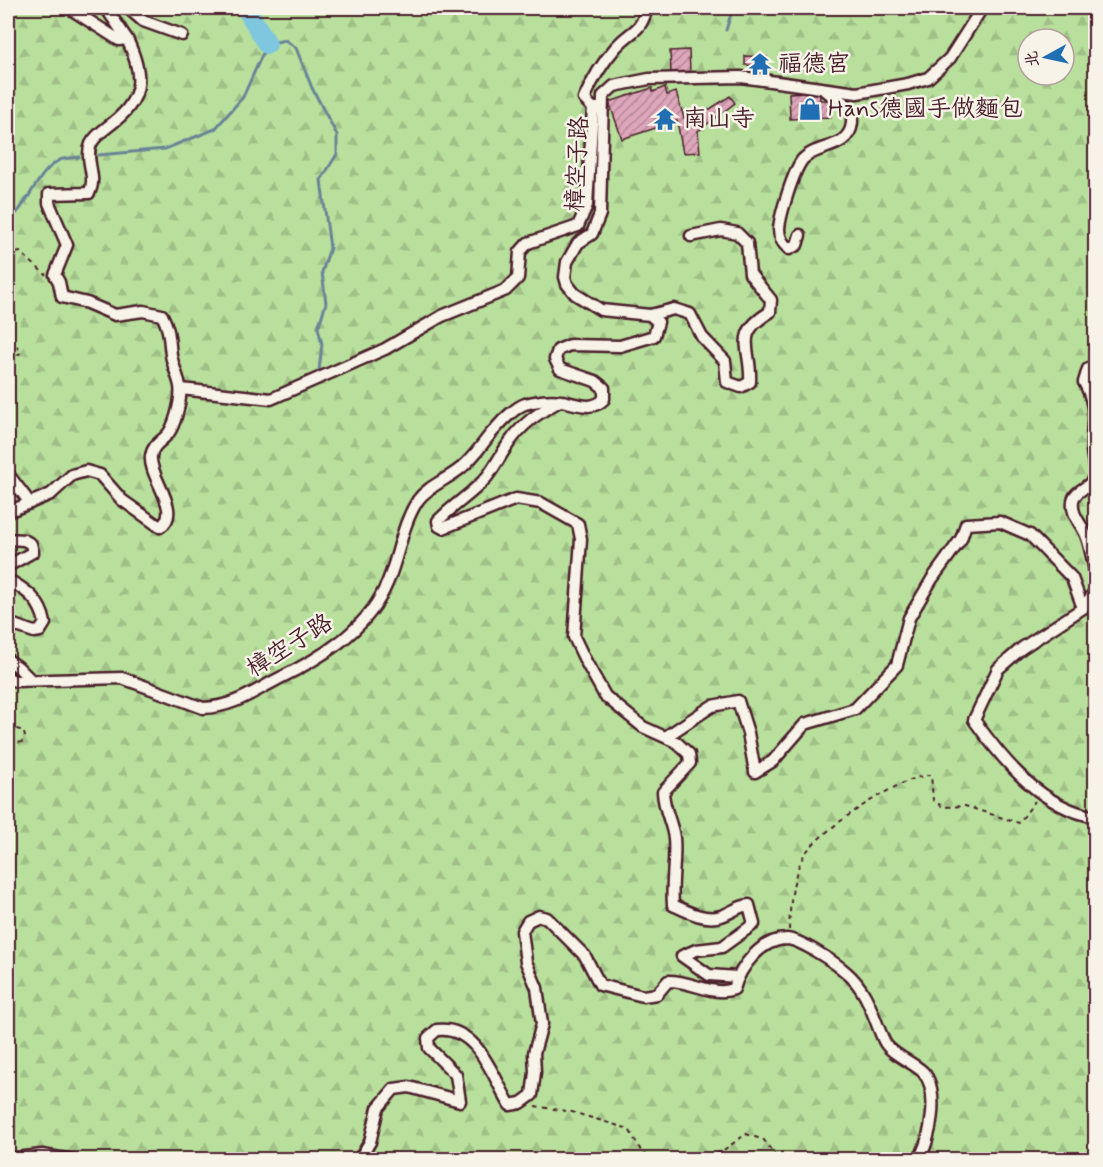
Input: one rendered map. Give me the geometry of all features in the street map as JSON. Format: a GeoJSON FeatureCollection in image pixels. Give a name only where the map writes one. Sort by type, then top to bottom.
{"type":"FeatureCollection","features":[{"type":"Feature","properties":{"kind":"street"},"geometry":{"type":"LineString","coordinates":[[69,8],[119,40],[127,39]]}},
{"type":"Feature","properties":{"kind":"street"},"geometry":{"type":"LineString","coordinates":[[8,512],[51,494],[72,475],[86,471],[100,475],[122,500],[149,522],[160,527],[169,517],[164,493],[154,475],[150,459],[153,448],[170,431],[181,389],[171,356],[170,329],[162,315],[143,311],[115,315],[87,303],[62,297],[59,282],[54,275],[67,245],[49,203],[49,194],[60,192],[82,195],[89,193],[94,184],[89,159],[91,143],[123,115],[138,92],[139,68],[127,39],[106,8]]}},
{"type":"Feature","properties":{"kind":"street"},"geometry":{"type":"LineString","coordinates":[[128,8],[144,21],[182,35]]}},
{"type":"Feature","properties":{"kind":"street"},"geometry":{"type":"LineString","coordinates":[[181,389],[271,399],[385,349],[442,316],[506,290],[518,278],[520,252],[528,243],[578,226],[587,206],[597,108],[584,99],[602,63],[618,44],[643,25],[647,8]]}},
{"type":"Feature","properties":{"kind":"street","name":"樟空子路"},"geometry":{"type":"LineString","coordinates":[[8,678],[31,680],[122,678],[203,708],[235,702],[297,671],[352,632],[371,612],[396,565],[407,519],[419,498],[459,470],[477,453],[496,427],[523,404],[560,400],[580,405],[598,404],[604,399],[604,388],[595,381],[560,369],[555,360],[558,350],[570,345],[620,346],[654,336],[658,322],[650,315],[601,310],[575,294],[567,284],[565,277],[567,262],[578,243],[592,234],[600,214],[597,108],[603,96],[614,86],[649,79],[741,77],[857,93],[928,78],[950,58],[982,8]]}},
{"type":"Feature","properties":{"kind":"street"},"geometry":{"type":"LineString","coordinates":[[800,234],[797,244],[789,249],[783,244],[779,230],[794,176],[801,161],[810,154],[839,143],[846,137],[853,116],[845,102],[817,86]]}},
{"type":"Feature","properties":{"kind":"street"},"geometry":{"type":"LineString","coordinates":[[650,315],[674,309],[690,314],[702,337],[724,361],[727,382],[741,387],[750,382],[746,360],[748,329],[752,323],[770,312],[771,300],[750,274],[747,243],[737,234],[721,230],[691,236]]}},
{"type":"Feature","properties":{"kind":"street"},"geometry":{"type":"LineString","coordinates":[[1095,363],[1088,369],[1084,382],[1091,395],[1095,421],[1092,440],[1094,477],[1073,501],[1074,514],[1086,534],[1095,576]]}},
{"type":"Feature","properties":{"kind":"street"},"geometry":{"type":"LineString","coordinates":[[560,400],[531,418],[510,441],[488,476],[465,500],[446,512],[438,521],[439,526],[443,528],[516,499],[541,503],[578,524],[581,539],[574,637],[605,696],[643,727],[667,736],[689,754],[690,763],[663,792],[664,809],[674,837],[671,879],[674,905],[709,918],[723,916],[749,904],[754,924],[722,947],[696,950],[682,956],[709,975],[737,977]]}},
{"type":"Feature","properties":{"kind":"street"},"geometry":{"type":"LineString","coordinates":[[8,474],[30,503]]}},
{"type":"Feature","properties":{"kind":"street"},"geometry":{"type":"LineString","coordinates":[[667,736],[712,706],[738,701],[748,733],[755,772],[773,761],[805,724],[855,709],[897,665],[909,618],[932,579],[952,553],[966,524],[1000,522],[1030,535],[1072,578],[1083,608]]}},
{"type":"Feature","properties":{"kind":"street"},"geometry":{"type":"LineString","coordinates":[[8,539],[24,540],[31,544],[33,552],[8,566]]}},
{"type":"Feature","properties":{"kind":"street"},"geometry":{"type":"LineString","coordinates":[[8,580],[34,597],[44,614],[45,623],[40,631],[34,632],[8,623]]}},
{"type":"Feature","properties":{"kind":"street"},"geometry":{"type":"LineString","coordinates":[[1095,590],[1083,608],[1022,648],[999,669],[974,720],[998,753],[1049,800],[1070,812],[1095,817]]}},
{"type":"Feature","properties":{"kind":"street"},"geometry":{"type":"LineString","coordinates":[[8,660],[31,680]]}},
{"type":"Feature","properties":{"kind":"street"},"geometry":{"type":"LineString","coordinates":[[359,1160],[370,1142],[378,1108],[394,1089],[409,1087],[460,1101],[456,1075],[429,1048],[428,1038],[437,1029],[455,1031],[484,1054],[510,1105],[518,1104],[532,1095],[536,1072],[534,1053],[542,1024],[537,988],[526,962],[522,931],[528,921],[539,916],[547,918],[585,956],[600,985],[643,996],[657,994],[668,981],[682,980],[725,993],[734,989],[737,977],[754,954],[769,944],[788,939],[804,945],[848,974],[872,1006],[885,1043],[924,1073],[931,1088],[931,1115],[926,1148],[918,1160]]}},
{"type":"Feature","properties":{"kind":"street"},"geometry":{"type":"LineString","coordinates":[[8,1159],[42,1155],[73,1160]]}},
{"type":"Feature","properties":{"kind":"path"},"geometry":{"type":"LineString","coordinates":[[8,255],[20,252],[44,275],[54,275]]}},
{"type":"Feature","properties":{"kind":"path"},"geometry":{"type":"LineString","coordinates":[[8,330],[21,353],[8,358]]}},
{"type":"Feature","properties":{"kind":"path"},"geometry":{"type":"LineString","coordinates":[[8,726],[23,732],[26,736],[22,742],[8,745]]}},
{"type":"Feature","properties":{"kind":"path"},"geometry":{"type":"LineString","coordinates":[[788,939],[791,893],[806,852],[826,833],[894,786],[919,775],[931,776],[933,800],[943,807],[964,806],[1019,823],[1036,799]]}},
{"type":"Feature","properties":{"kind":"path"},"geometry":{"type":"LineString","coordinates":[[518,1104],[572,1112],[616,1123],[629,1129],[641,1150],[651,1160]]}},
{"type":"Feature","properties":{"kind":"path"},"geometry":{"type":"LineString","coordinates":[[699,1160],[721,1152],[746,1134],[764,1140],[778,1160]]}},
{"type":"Feature","properties":{"kind":"green space"},"geometry":{"type":"Polygon","coordinates":[[[8,8],[1095,8],[1095,1159],[8,1159],[8,8]]]}},
{"type":"Feature","properties":{"kind":"building"},"geometry":{"type":"Polygon","coordinates":[[[689,50],[690,72],[671,73],[670,51],[689,50]]]}},
{"type":"Feature","properties":{"kind":"building"},"geometry":{"type":"Polygon","coordinates":[[[745,56],[767,57],[766,66],[745,65],[745,56]]]}},
{"type":"Feature","properties":{"kind":"building","name":"南山寺"},"geometry":{"type":"Polygon","coordinates":[[[665,87],[667,95],[676,92],[684,118],[710,109],[730,96],[735,103],[698,131],[700,152],[683,153],[677,121],[622,139],[609,102],[652,88],[653,92],[665,87]]]}},
{"type":"Feature","properties":{"kind":"building","name":"Hans德國手做麵包"},"geometry":{"type":"Polygon","coordinates":[[[820,91],[820,100],[831,100],[831,117],[790,119],[789,93],[820,91]]]}},
{"type":"Feature","properties":{"kind":"waterway"},"geometry":{"type":"LineString","coordinates":[[246,8],[267,44]]}},
{"type":"Feature","properties":{"kind":"waterway"},"geometry":{"type":"LineString","coordinates":[[726,30],[733,8]]}},
{"type":"Feature","properties":{"kind":"waterway"},"geometry":{"type":"LineString","coordinates":[[99,155],[165,149],[215,129],[243,97],[267,44],[285,40],[296,48],[312,88],[337,135],[337,154],[321,180],[330,248],[322,272],[326,303],[318,328],[322,344],[319,371]]}},
{"type":"Feature","properties":{"kind":"waterway"},"geometry":{"type":"LineString","coordinates":[[8,221],[52,165],[62,159],[79,157]]}},
{"type":"Feature","properties":{"kind":"place","name":"福德宮"},"geometry":{"type":"Point","coordinates":[760,64]}},
{"type":"Feature","properties":{"kind":"place","name":"Hans德國手做麵包"},"geometry":{"type":"Point","coordinates":[810,109]}},
{"type":"Feature","properties":{"kind":"place","name":"南山寺"},"geometry":{"type":"Point","coordinates":[665,119]}}]}
